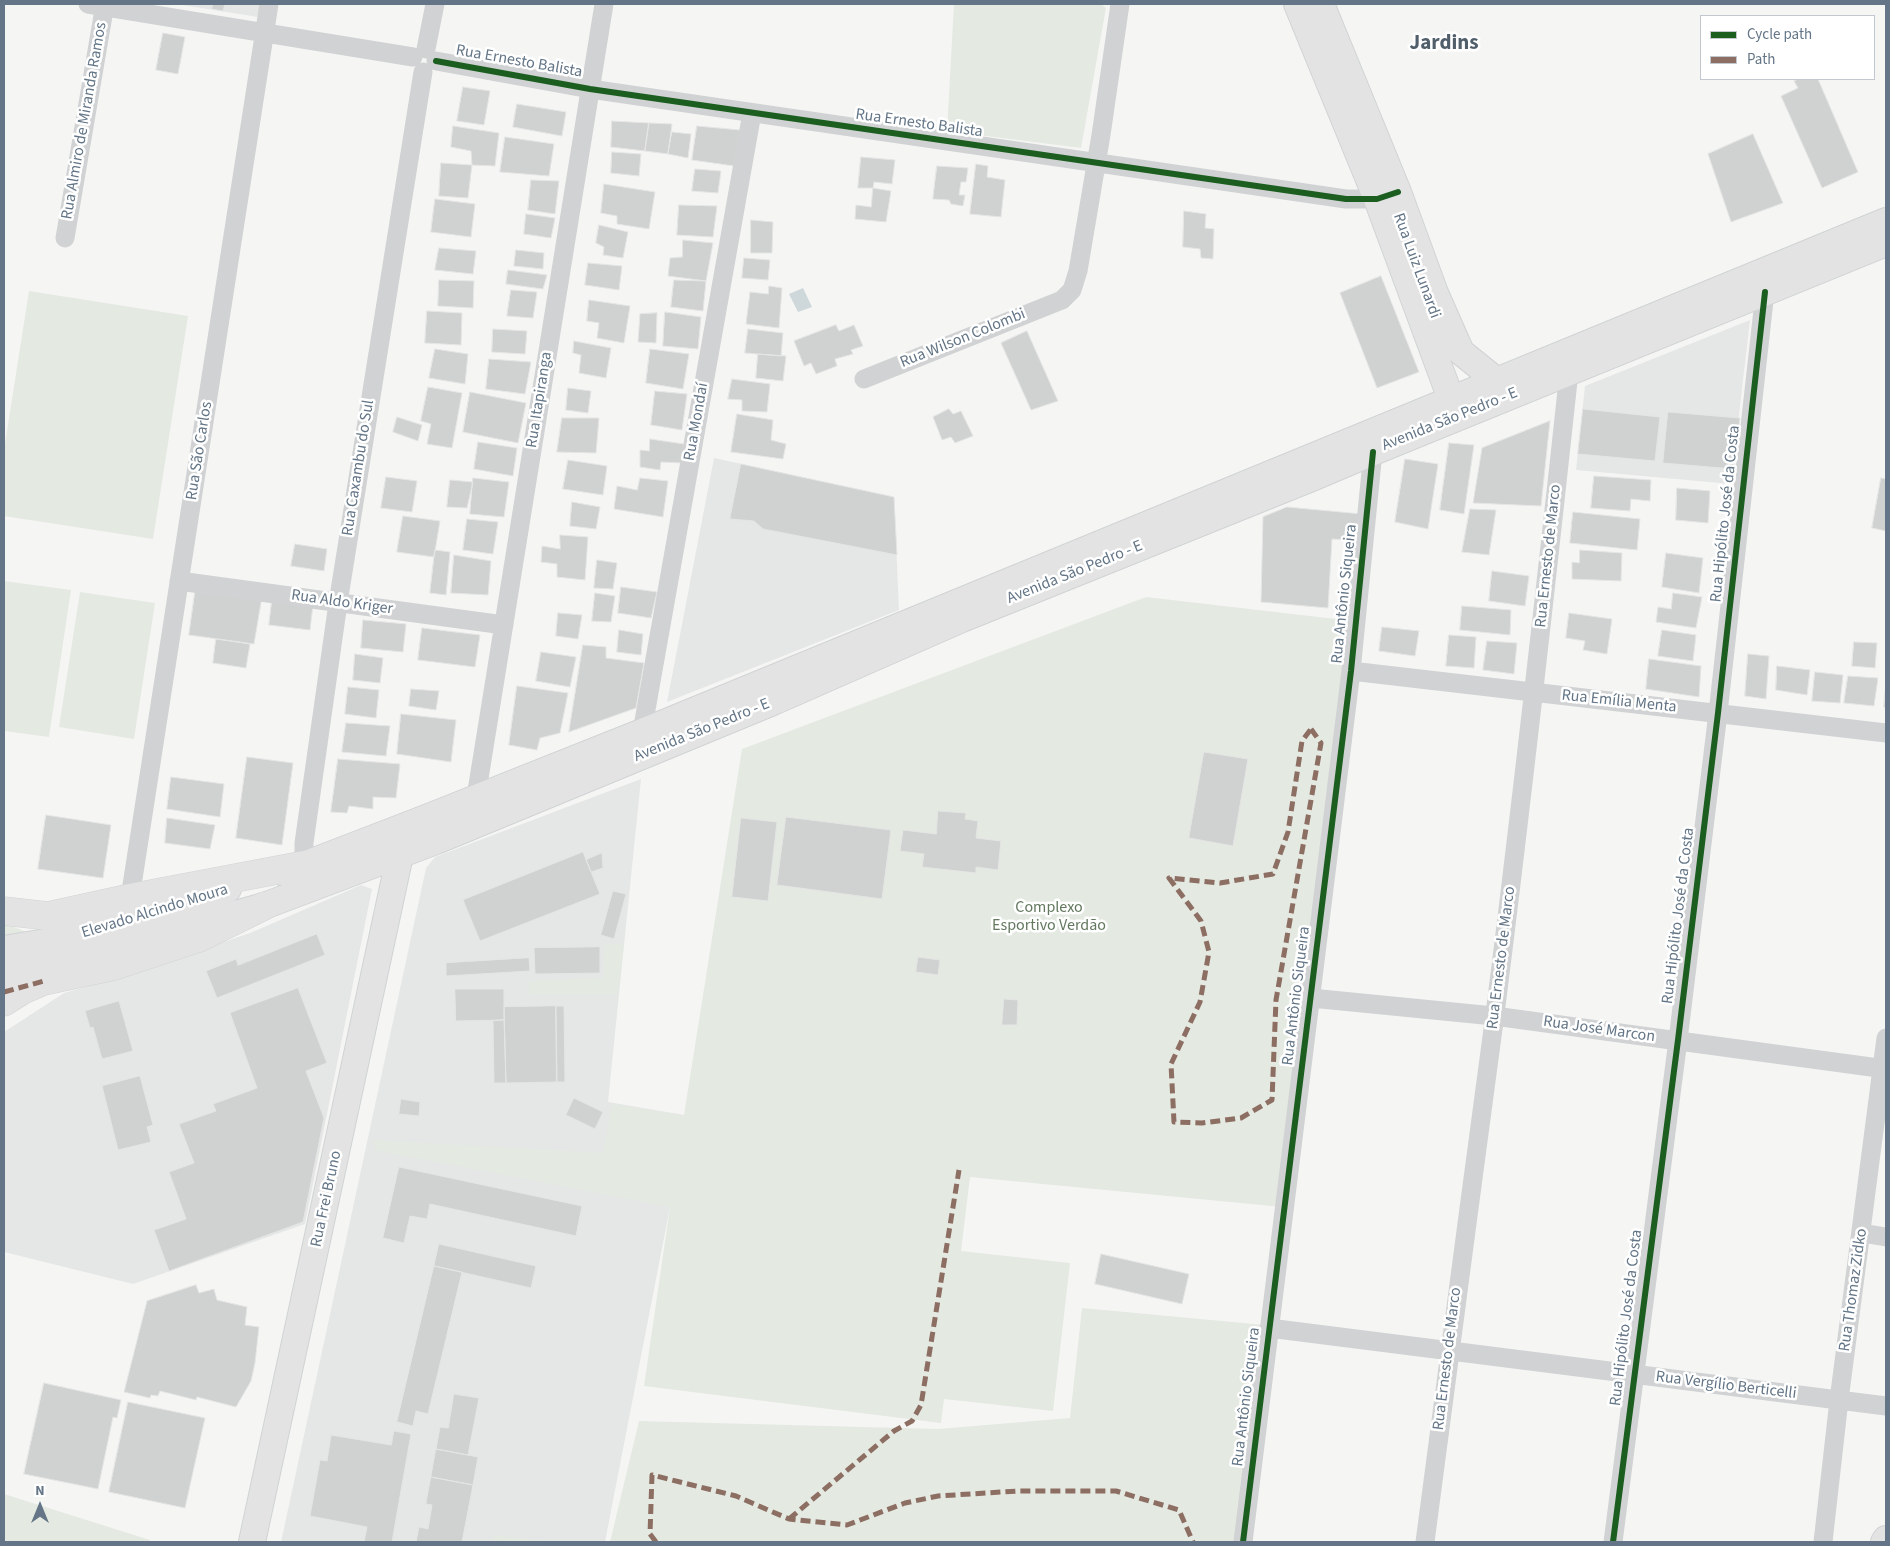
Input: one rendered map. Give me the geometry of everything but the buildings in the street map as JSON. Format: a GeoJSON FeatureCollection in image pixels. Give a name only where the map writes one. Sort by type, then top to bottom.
{"type":"FeatureCollection","features":[{"type":"Feature","properties":{"kind":"highway"},"geometry":{"type":"LineString","coordinates":[[4,911],[48,916],[130,898],[304,865]]}},
{"type":"Feature","properties":{"kind":"highway"},"geometry":{"type":"LineString","coordinates":[[4,1002],[44,981],[114,966],[199,938],[264,906]]}},
{"type":"Feature","properties":{"kind":"main road","name":"Rua Luiz Lunardi"},"geometry":{"type":"LineString","coordinates":[[1296,4],[1435,293],[1461,352],[1497,381]]}},
{"type":"Feature","properties":{"kind":"main road","name":"Rua Luiz Lunardi"},"geometry":{"type":"LineString","coordinates":[[1321,4],[1387,195],[1451,399]]}},
{"type":"Feature","properties":{"kind":"main road","name":"Avenida São Pedro - E"},"geometry":{"type":"LineString","coordinates":[[304,865],[642,732],[1886,220]]}},
{"type":"Feature","properties":{"kind":"main road","name":"Avenida São Pedro - E"},"geometry":{"type":"LineString","coordinates":[[264,906],[400,855],[773,702],[962,619],[1886,243]]}},
{"type":"Feature","properties":{"kind":"main road","name":"Rua Frei Bruno"},"geometry":{"type":"LineString","coordinates":[[252,1542],[400,855]]}},
{"type":"Feature","properties":{"kind":"main road","name":"Elevado Alcindo Moura"},"geometry":{"type":"LineString","coordinates":[[4,949],[87,935],[304,865]]}},
{"type":"Feature","properties":{"kind":"main road","name":"Elevado Alcindo Moura"},"geometry":{"type":"LineString","coordinates":[[4,972],[89,955],[264,906]]}},
{"type":"Feature","properties":{"kind":"street","name":"Rua São Carlos"},"geometry":{"type":"LineString","coordinates":[[130,898],[269,4]]}},
{"type":"Feature","properties":{"kind":"street","name":"Rua Caxambu do Sul"},"geometry":{"type":"LineString","coordinates":[[304,865],[304,843],[338,602],[425,60],[436,4]]}},
{"type":"Feature","properties":{"kind":"street","name":"Rua Itapiranga"},"geometry":{"type":"LineString","coordinates":[[476,797],[604,4]]}},
{"type":"Feature","properties":{"kind":"street"},"geometry":{"type":"LineString","coordinates":[[1096,164],[1120,4]]}},
{"type":"Feature","properties":{"kind":"street","name":"Rua Ernesto Balista"},"geometry":{"type":"LineString","coordinates":[[99,5],[590,89],[1096,164],[1346,200],[1387,195]]}},
{"type":"Feature","properties":{"kind":"street","name":"Rua Almiro de Miranda Ramos"},"geometry":{"type":"LineString","coordinates":[[65,238],[99,5]]}},
{"type":"Feature","properties":{"kind":"street","name":"Rua Mondaí"},"geometry":{"type":"LineString","coordinates":[[642,732],[752,113]]}},
{"type":"Feature","properties":{"kind":"street","name":"Rua Wilson Colombi"},"geometry":{"type":"LineString","coordinates":[[864,379],[1062,300],[1072,290],[1078,271],[1096,164]]}},
{"type":"Feature","properties":{"kind":"street","name":"Rua Hipólito José da Costa"},"geometry":{"type":"LineString","coordinates":[[1612,1542],[1678,1040],[1718,713],[1765,292]]}},
{"type":"Feature","properties":{"kind":"street","name":"Rua Ernesto de Marco"},"geometry":{"type":"LineString","coordinates":[[1425,1542],[1448,1351],[1494,1016],[1534,693],[1569,372]]}},
{"type":"Feature","properties":{"kind":"street","name":"Rua Antônio Siqueira"},"geometry":{"type":"LineString","coordinates":[[1243,1542],[1351,671],[1373,452]]}},
{"type":"Feature","properties":{"kind":"street","name":"Rua Aldo Kriger"},"geometry":{"type":"LineString","coordinates":[[180,581],[504,625]]}},
{"type":"Feature","properties":{"kind":"street","name":"Rua Emília Menta"},"geometry":{"type":"LineString","coordinates":[[1351,671],[1886,733]]}},
{"type":"Feature","properties":{"kind":"street","name":"Rua José Marcon"},"geometry":{"type":"LineString","coordinates":[[1311,998],[1494,1016],[1884,1069]]}},
{"type":"Feature","properties":{"kind":"street","name":"Rua Thomaz Zidko"},"geometry":{"type":"LineString","coordinates":[[1823,1542],[1839,1400],[1884,1069],[1886,1038]]}},
{"type":"Feature","properties":{"kind":"street"},"geometry":{"type":"LineString","coordinates":[[1862,1233],[1886,1237]]}},
{"type":"Feature","properties":{"kind":"street","name":"Rua Vergílio Berticelli"},"geometry":{"type":"LineString","coordinates":[[1269,1328],[1886,1406]]}},
{"type":"Feature","properties":{"kind":"shaded area"},"geometry":{"type":"Polygon","coordinates":[[[176,4],[260,4],[258,17],[176,4]]]}},
{"type":"Feature","properties":{"kind":"shaded area"},"geometry":{"type":"Polygon","coordinates":[[[803,288],[812,307],[798,312],[789,294],[803,288]]]}},
{"type":"Feature","properties":{"kind":"shaded area"},"geometry":{"type":"Polygon","coordinates":[[[1750,320],[1731,484],[1576,470],[1585,386],[1750,320]]]}},
{"type":"Feature","properties":{"kind":"shaded area"},"geometry":{"type":"Polygon","coordinates":[[[714,458],[894,497],[899,610],[667,702],[714,458]]]}},
{"type":"Feature","properties":{"kind":"shaded area"},"geometry":{"type":"Polygon","coordinates":[[[641,779],[608,1102],[684,1115],[670,1207],[605,1542],[281,1542],[426,868],[435,857],[641,779]]]}},
{"type":"Feature","properties":{"kind":"shaded area"},"geometry":{"type":"Polygon","coordinates":[[[361,885],[372,889],[305,1224],[133,1284],[4,1252],[4,1032],[64,993],[120,977],[250,933],[361,885]]]}},
{"type":"Feature","properties":{"kind":"green space"},"geometry":{"type":"Polygon","coordinates":[[[954,4],[1101,4],[1106,8],[1081,148],[947,131],[954,4]]]}},
{"type":"Feature","properties":{"kind":"green space"},"geometry":{"type":"Polygon","coordinates":[[[29,291],[188,316],[153,539],[4,516],[4,450],[29,291]]]}},
{"type":"Feature","properties":{"kind":"green space"},"geometry":{"type":"Polygon","coordinates":[[[4,581],[71,590],[49,737],[4,731],[4,581]]]}},
{"type":"Feature","properties":{"kind":"green space"},"geometry":{"type":"Polygon","coordinates":[[[80,592],[155,603],[134,739],[59,727],[80,592]]]}},
{"type":"Feature","properties":{"kind":"green space","name":"Complexo Esportivo Verdão"},"geometry":{"type":"Polygon","coordinates":[[[1146,597],[1353,621],[1282,1207],[970,1177],[961,1251],[1070,1263],[1053,1411],[944,1399],[941,1423],[644,1386],[670,1207],[375,1150],[374,1140],[603,1153],[612,1104],[684,1115],[742,749],[1146,597]]]}},
{"type":"Feature","properties":{"kind":"green space"},"geometry":{"type":"Polygon","coordinates":[[[4,923],[34,935],[4,941],[4,923]]]}},
{"type":"Feature","properties":{"kind":"green space"},"geometry":{"type":"Polygon","coordinates":[[[624,943],[618,994],[529,995],[529,981],[603,978],[605,945],[624,943]]]}},
{"type":"Feature","properties":{"kind":"green space"},"geometry":{"type":"Polygon","coordinates":[[[1082,1308],[1265,1325],[1237,1542],[610,1542],[639,1421],[938,1429],[1070,1418],[1082,1308]]]}},
{"type":"Feature","properties":{"kind":"green space"},"geometry":{"type":"Polygon","coordinates":[[[4,1494],[150,1540],[149,1542],[4,1542],[4,1494]]]}},
{"type":"Feature","properties":{"kind":"green space"},"geometry":{"type":"Polygon","coordinates":[[[495,1535],[550,1542],[492,1542],[495,1535]]]}},
{"type":"Feature","properties":{"kind":"marked path"},"geometry":{"type":"LineString","coordinates":[[1311,729],[1321,743],[1276,1000],[1272,1100],[1241,1118],[1202,1123],[1174,1122],[1171,1064],[1200,1002],[1209,952],[1201,921],[1169,878],[1220,883],[1273,874],[1288,832],[1302,741],[1311,729]]}},
{"type":"Feature","properties":{"kind":"marked path"},"geometry":{"type":"LineString","coordinates":[[4,992],[44,981]]}},
{"type":"Feature","properties":{"kind":"marked path"},"geometry":{"type":"LineString","coordinates":[[789,1519],[894,1431],[912,1421],[921,1405],[959,1170]]}},
{"type":"Feature","properties":{"kind":"marked path"},"geometry":{"type":"LineString","coordinates":[[656,1542],[650,1534],[652,1475],[736,1496],[789,1519],[847,1525],[905,1503],[938,1496],[1018,1491],[1116,1491],[1179,1510],[1193,1542]]}},
{"type":"Feature","properties":{"kind":"cycle path"},"geometry":{"type":"LineString","coordinates":[[436,61],[590,89],[1346,199],[1377,199],[1398,192]]}},
{"type":"Feature","properties":{"kind":"cycle path"},"geometry":{"type":"LineString","coordinates":[[1613,1542],[1718,713],[1765,292]]}},
{"type":"Feature","properties":{"kind":"cycle path"},"geometry":{"type":"LineString","coordinates":[[1243,1542],[1351,671],[1373,452]]}},
{"type":"Feature","properties":{"kind":"district","name":"Jardins"},"geometry":{"type":"Point","coordinates":[1444,44]}}]}
